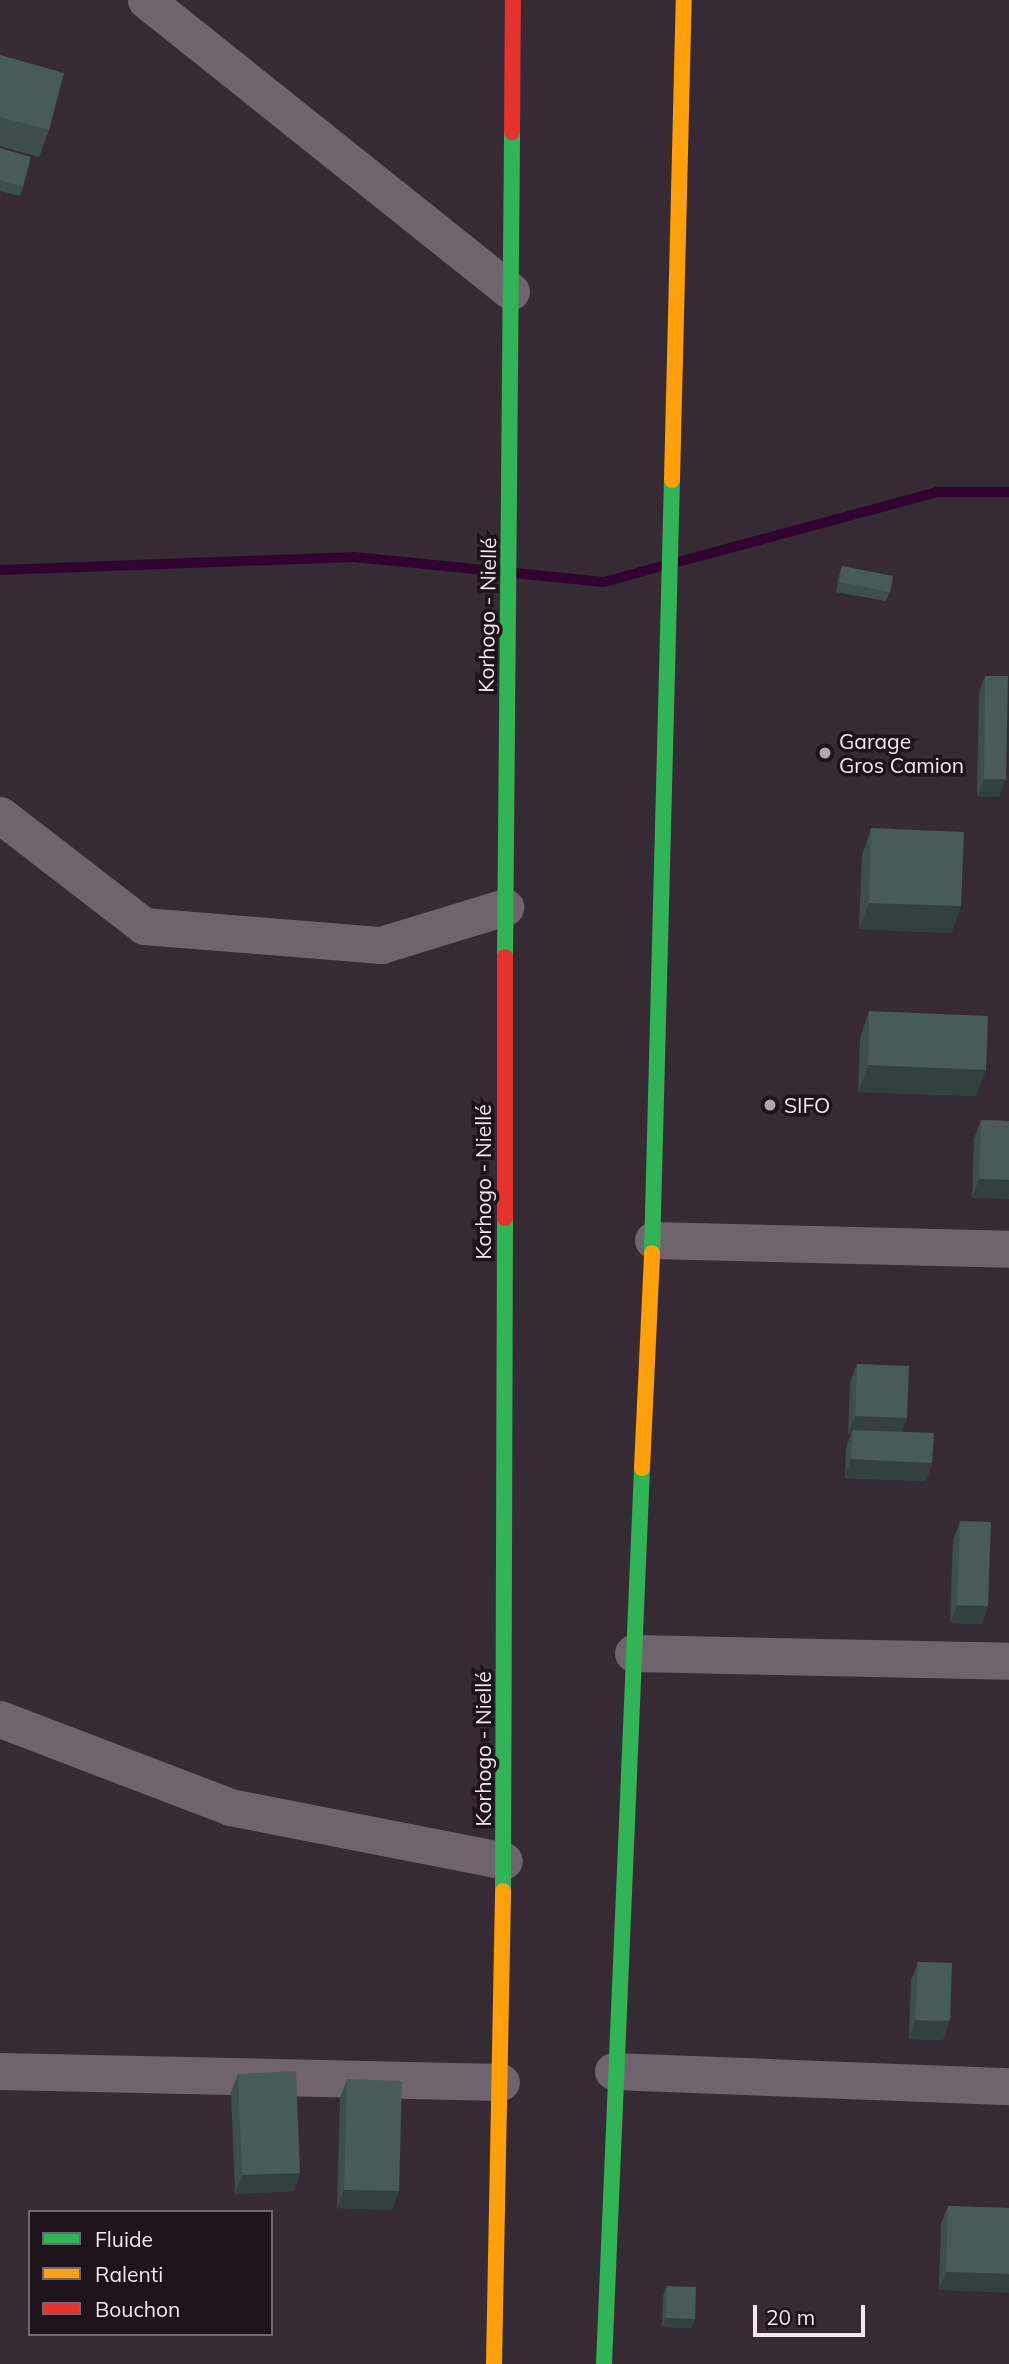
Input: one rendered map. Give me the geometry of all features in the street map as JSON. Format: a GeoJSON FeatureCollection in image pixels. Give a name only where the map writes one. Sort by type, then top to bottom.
{"type":"FeatureCollection","features":[{"type":"Feature","properties":{"kind":"main road","name":"Korhogo - Niellé"},"geometry":{"type":"LineString","coordinates":[[494,2364],[504,1861],[505,907],[513,0]]}},
{"type":"Feature","properties":{"kind":"main road"},"geometry":{"type":"LineString","coordinates":[[604,2364],[613,2071],[653,1240],[684,0]]}},
{"type":"Feature","properties":{"kind":"street"},"geometry":{"type":"LineString","coordinates":[[146,0],[511,291]]}},
{"type":"Feature","properties":{"kind":"street"},"geometry":{"type":"LineString","coordinates":[[0,815],[144,926],[381,945],[505,907]]}},
{"type":"Feature","properties":{"kind":"street"},"geometry":{"type":"LineString","coordinates":[[653,1240],[1009,1250]]}},
{"type":"Feature","properties":{"kind":"street"},"geometry":{"type":"LineString","coordinates":[[634,1653],[1009,1661]]}},
{"type":"Feature","properties":{"kind":"street"},"geometry":{"type":"LineString","coordinates":[[0,1719],[230,1807],[504,1861]]}},
{"type":"Feature","properties":{"kind":"street"},"geometry":{"type":"LineString","coordinates":[[0,2071],[501,2082]]}},
{"type":"Feature","properties":{"kind":"street"},"geometry":{"type":"LineString","coordinates":[[613,2071],[1009,2086]]}},
{"type":"Feature","properties":{"kind":"building"},"geometry":{"type":"Polygon","coordinates":[[[0,55],[64,73],[49,130],[0,117],[0,55]]]}},
{"type":"Feature","properties":{"kind":"building"},"geometry":{"type":"Polygon","coordinates":[[[0,148],[31,157],[23,187],[0,180],[0,148]]]}},
{"type":"Feature","properties":{"kind":"building"},"geometry":{"type":"Polygon","coordinates":[[[842,566],[893,576],[890,592],[839,582],[842,566]]]}},
{"type":"Feature","properties":{"kind":"building"},"geometry":{"type":"Polygon","coordinates":[[[985,676],[1008,676],[1006,779],[984,779],[985,676]]]}},
{"type":"Feature","properties":{"kind":"building"},"geometry":{"type":"Polygon","coordinates":[[[871,828],[964,832],[961,906],[869,903],[871,828]]]}},
{"type":"Feature","properties":{"kind":"building"},"geometry":{"type":"Polygon","coordinates":[[[869,1011],[988,1016],[986,1070],[868,1065],[869,1011]]]}},
{"type":"Feature","properties":{"kind":"building"},"geometry":{"type":"Polygon","coordinates":[[[981,1120],[1009,1121],[1009,1180],[979,1179],[981,1120]]]}},
{"type":"Feature","properties":{"kind":"building"},"geometry":{"type":"Polygon","coordinates":[[[857,1364],[909,1366],[907,1418],[855,1416],[857,1364]]]}},
{"type":"Feature","properties":{"kind":"building"},"geometry":{"type":"Polygon","coordinates":[[[853,1430],[934,1433],[932,1463],[851,1459],[853,1430]]]}},
{"type":"Feature","properties":{"kind":"building"},"geometry":{"type":"Polygon","coordinates":[[[960,1521],[991,1522],[988,1606],[957,1605],[960,1521]]]}},
{"type":"Feature","properties":{"kind":"building"},"geometry":{"type":"Polygon","coordinates":[[[918,1962],[952,1963],[950,2021],[915,2020],[918,1962]]]}},
{"type":"Feature","properties":{"kind":"building"},"geometry":{"type":"Polygon","coordinates":[[[296,2071],[300,2173],[242,2175],[238,2074],[296,2071]]]}},
{"type":"Feature","properties":{"kind":"building"},"geometry":{"type":"Polygon","coordinates":[[[347,2079],[402,2081],[399,2191],[344,2190],[347,2079]]]}},
{"type":"Feature","properties":{"kind":"building"},"geometry":{"type":"Polygon","coordinates":[[[948,2206],[1009,2208],[1009,2274],[946,2272],[948,2206]]]}},
{"type":"Feature","properties":{"kind":"building"},"geometry":{"type":"Polygon","coordinates":[[[667,2286],[696,2287],[695,2319],[666,2318],[667,2286]]]}},
{"type":"Feature","properties":{"kind":"waterway"},"geometry":{"type":"LineString","coordinates":[[678,562],[937,492],[1009,492]]}},
{"type":"Feature","properties":{"kind":"waterway"},"geometry":{"type":"LineString","coordinates":[[0,570],[354,557],[604,582],[662,566]]}},
{"type":"Feature","properties":{"kind":"traffic: fast"},"geometry":{"type":"LineString","coordinates":[[505,957],[512,132]]}},
{"type":"Feature","properties":{"kind":"traffic: fast"},"geometry":{"type":"LineString","coordinates":[[652,1253],[672,480]]}},
{"type":"Feature","properties":{"kind":"traffic: fast"},"geometry":{"type":"LineString","coordinates":[[503,1891],[505,1218]]}},
{"type":"Feature","properties":{"kind":"traffic: fast"},"geometry":{"type":"LineString","coordinates":[[604,2364],[642,1468]]}},
{"type":"Feature","properties":{"kind":"traffic: slow"},"geometry":{"type":"LineString","coordinates":[[672,480],[684,0]]}},
{"type":"Feature","properties":{"kind":"traffic: slow"},"geometry":{"type":"LineString","coordinates":[[642,1468],[652,1253]]}},
{"type":"Feature","properties":{"kind":"traffic: slow"},"geometry":{"type":"LineString","coordinates":[[494,2364],[503,1891]]}},
{"type":"Feature","properties":{"kind":"traffic: jam"},"geometry":{"type":"LineString","coordinates":[[512,132],[513,0]]}},
{"type":"Feature","properties":{"kind":"traffic: jam"},"geometry":{"type":"LineString","coordinates":[[505,957],[505,1218]]}},
{"type":"Feature","properties":{"kind":"place","name":"Garage Gros Camion"},"geometry":{"type":"Point","coordinates":[825,753]}},
{"type":"Feature","properties":{"kind":"place","name":"SIFO"},"geometry":{"type":"Point","coordinates":[770,1105]}}]}
